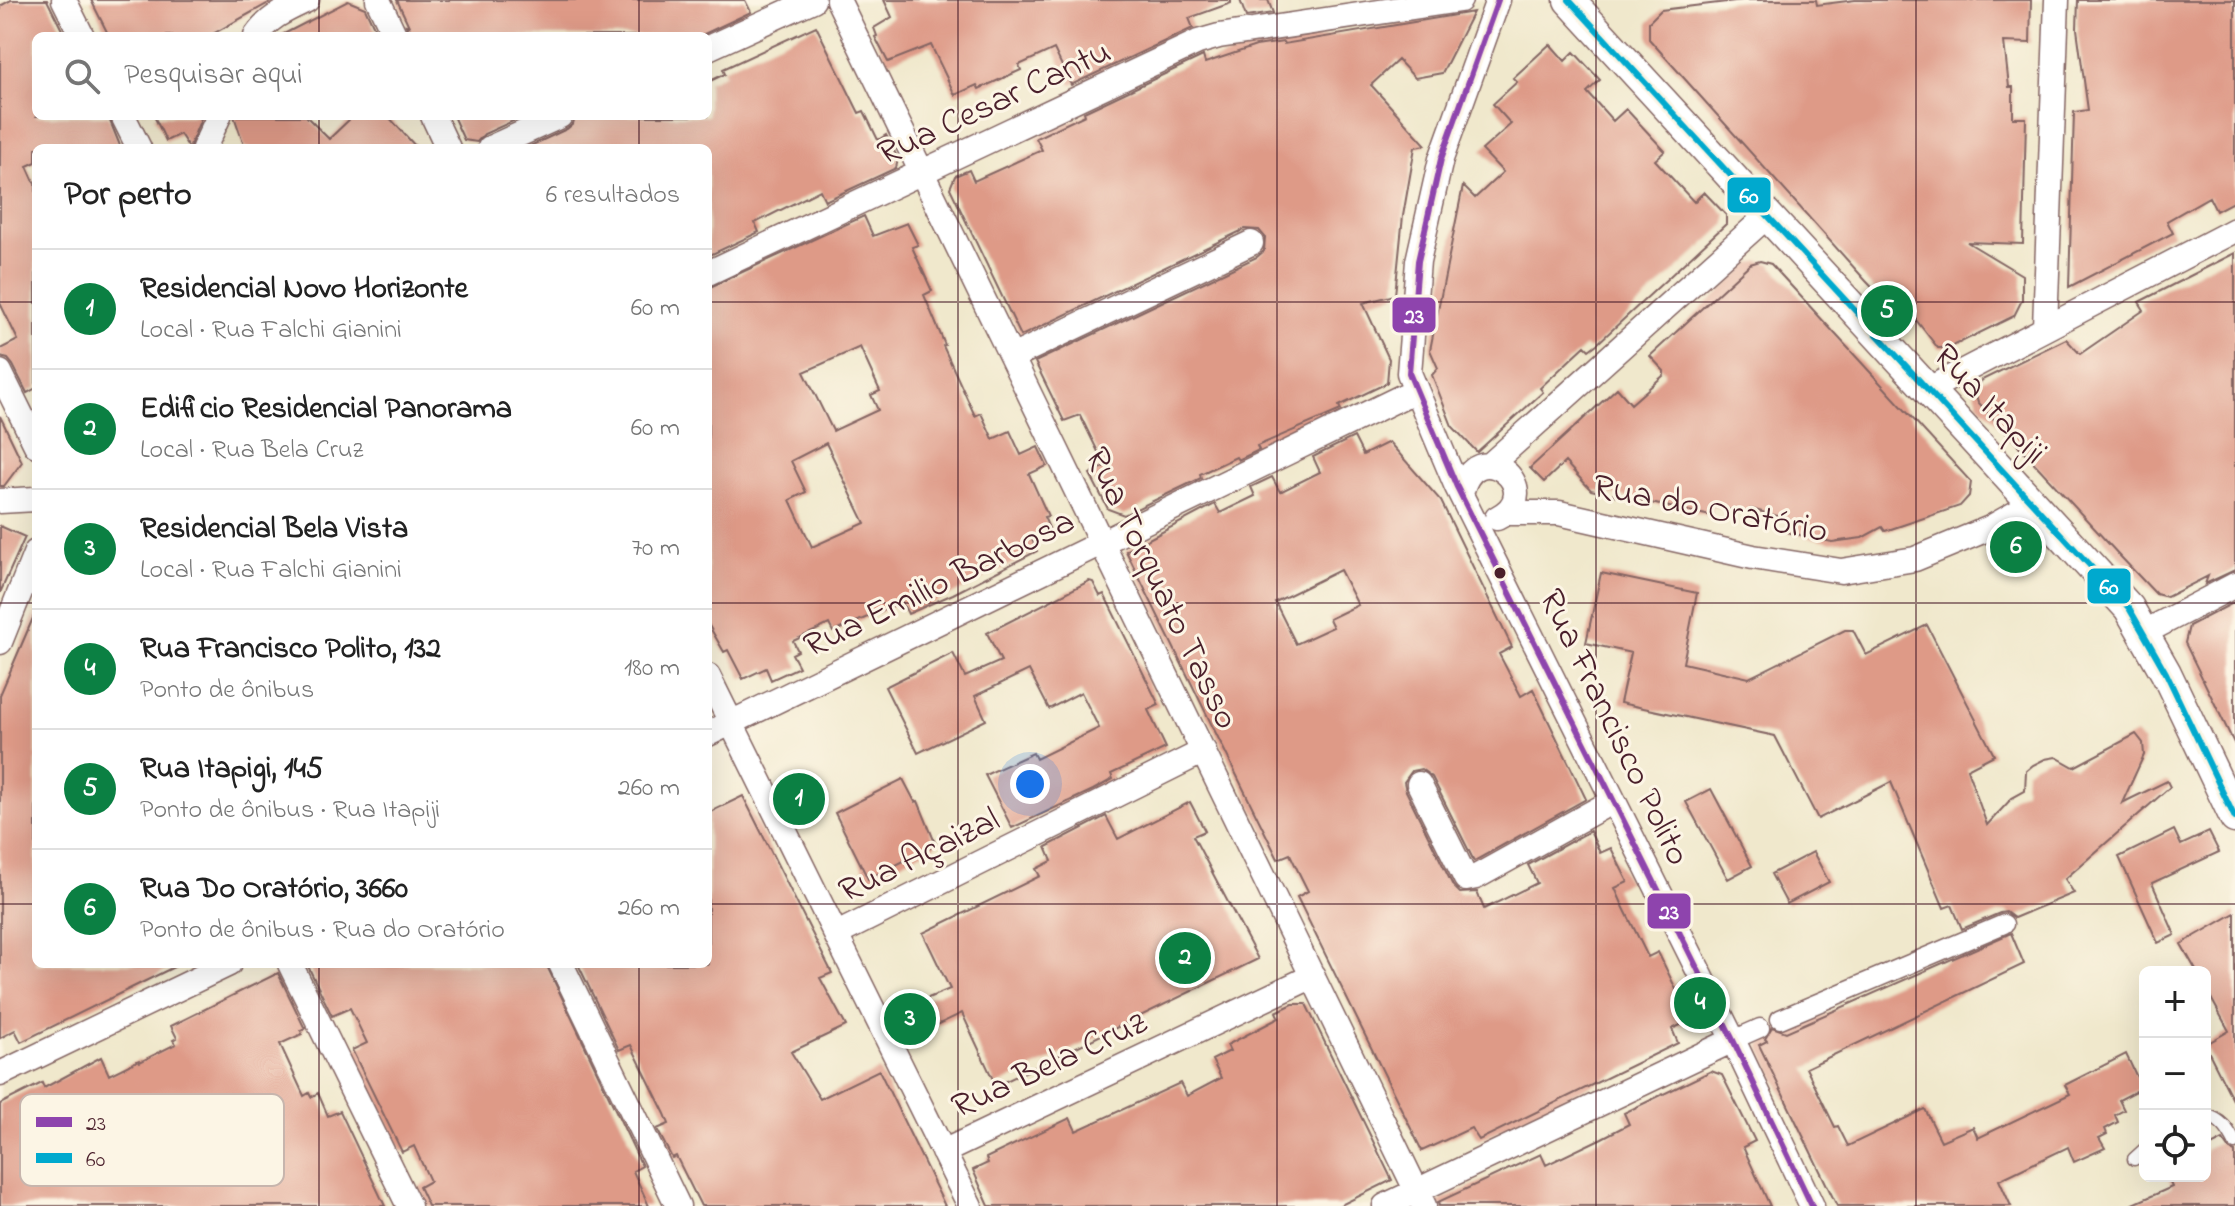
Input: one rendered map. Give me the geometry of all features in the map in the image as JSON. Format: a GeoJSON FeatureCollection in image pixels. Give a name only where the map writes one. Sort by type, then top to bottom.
{"type":"FeatureCollection","features":[{"type":"Feature","properties":{"kind":"street"},"geometry":{"type":"LineString","coordinates":[[64,0],[80,32]]}},
{"type":"Feature","properties":{"kind":"street"},"geometry":{"type":"LineString","coordinates":[[259,32],[275,7],[307,0]]}},
{"type":"Feature","properties":{"kind":"street"},"geometry":{"type":"LineString","coordinates":[[378,0],[393,32]]}},
{"type":"Feature","properties":{"kind":"street"},"geometry":{"type":"LineString","coordinates":[[712,46],[813,0]]}},
{"type":"Feature","properties":{"kind":"street","name":"Rua Torquato Tasso"},"geometry":{"type":"LineString","coordinates":[[838,0],[1421,1198]]}},
{"type":"Feature","properties":{"kind":"street","name":"Rua Cesar Cantu"},"geometry":{"type":"LineString","coordinates":[[712,271],[1209,38],[1460,0]]}},
{"type":"Feature","properties":{"kind":"street"},"geometry":{"type":"LineString","coordinates":[[1498,0],[1441,159],[1418,261],[1409,373],[1465,503],[1480,518],[1495,519],[1507,513],[1515,500],[1505,475],[1528,432],[1767,216]]}},
{"type":"Feature","properties":{"kind":"street"},"geometry":{"type":"LineString","coordinates":[[1547,0],[1564,11],[1637,76]]}},
{"type":"Feature","properties":{"kind":"street","name":"Rua Itapiji"},"geometry":{"type":"LineString","coordinates":[[1569,0],[2034,503]]}},
{"type":"Feature","properties":{"kind":"street"},"geometry":{"type":"LineString","coordinates":[[2045,327],[2057,0]]}},
{"type":"Feature","properties":{"kind":"street"},"geometry":{"type":"LineString","coordinates":[[125,120],[137,144]]}},
{"type":"Feature","properties":{"kind":"street"},"geometry":{"type":"LineString","coordinates":[[206,144],[217,120]]}},
{"type":"Feature","properties":{"kind":"street"},"geometry":{"type":"LineString","coordinates":[[435,120],[446,144]]}},
{"type":"Feature","properties":{"kind":"street"},"geometry":{"type":"LineString","coordinates":[[499,144],[551,120]]}},
{"type":"Feature","properties":{"kind":"street"},"geometry":{"type":"LineString","coordinates":[[1927,390],[2235,230]]}},
{"type":"Feature","properties":{"kind":"street"},"geometry":{"type":"LineString","coordinates":[[1012,357],[1251,243]]}},
{"type":"Feature","properties":{"kind":"street"},"geometry":{"type":"LineString","coordinates":[[0,372],[32,437]]}},
{"type":"Feature","properties":{"kind":"street","name":"Rua Emilio Barbosa"},"geometry":{"type":"LineString","coordinates":[[712,732],[1416,390]]}},
{"type":"Feature","properties":{"kind":"street"},"geometry":{"type":"LineString","coordinates":[[1465,503],[1463,483],[1469,473],[1505,475]]}},
{"type":"Feature","properties":{"kind":"street","name":"Rua do Oratório"},"geometry":{"type":"LineString","coordinates":[[1505,475],[1559,513]]}},
{"type":"Feature","properties":{"kind":"street"},"geometry":{"type":"LineString","coordinates":[[0,501],[32,499]]}},
{"type":"Feature","properties":{"kind":"street","name":"Rua Francisco Polito"},"geometry":{"type":"LineString","coordinates":[[1465,503],[1733,1040],[1812,1206]]}},
{"type":"Feature","properties":{"kind":"street"},"geometry":{"type":"LineString","coordinates":[[2034,503],[2129,608],[2166,673],[2235,818]]}},
{"type":"Feature","properties":{"kind":"street","name":"Rua do Oratório"},"geometry":{"type":"LineString","coordinates":[[1507,513],[1559,513],[1753,557],[1841,571],[1915,559],[1990,528],[2034,503]]}},
{"type":"Feature","properties":{"kind":"street"},"geometry":{"type":"LineString","coordinates":[[0,642],[27,596],[32,572]]}},
{"type":"Feature","properties":{"kind":"street"},"geometry":{"type":"LineString","coordinates":[[2143,633],[2235,585]]}},
{"type":"Feature","properties":{"kind":"street"},"geometry":{"type":"LineString","coordinates":[[712,684],[970,1206]]}},
{"type":"Feature","properties":{"kind":"street","name":"Rua Açaizal"},"geometry":{"type":"LineString","coordinates":[[837,934],[1204,751]]}},
{"type":"Feature","properties":{"kind":"street"},"geometry":{"type":"LineString","coordinates":[[1419,784],[1466,879],[1476,877],[1613,801]]}},
{"type":"Feature","properties":{"kind":"street"},"geometry":{"type":"LineString","coordinates":[[1780,1019],[2004,924]]}},
{"type":"Feature","properties":{"kind":"street"},"geometry":{"type":"LineString","coordinates":[[0,1074],[221,968]]}},
{"type":"Feature","properties":{"kind":"street"},"geometry":{"type":"LineString","coordinates":[[292,968],[409,1206]]}},
{"type":"Feature","properties":{"kind":"street"},"geometry":{"type":"LineString","coordinates":[[563,968],[678,1206]]}},
{"type":"Feature","properties":{"kind":"street","name":"Rua Bela Cruz"},"geometry":{"type":"LineString","coordinates":[[943,1152],[1313,976]]}},
{"type":"Feature","properties":{"kind":"street"},"geometry":{"type":"LineString","coordinates":[[1385,1206],[1421,1198],[1760,1028]]}},
{"type":"Feature","properties":{"kind":"lane"},"geometry":{"type":"LineString","coordinates":[[2211,1117],[2229,1130],[2235,1143]]}},
{"type":"Feature","properties":{"kind":"lane"},"geometry":{"type":"LineString","coordinates":[[2134,1159],[2139,1154]]}},
{"type":"Feature","properties":{"kind":"building"},"geometry":{"type":"Polygon","coordinates":[[[11,0],[47,0],[63,32],[32,32],[32,120],[110,120],[119,144],[32,144],[32,164],[27,166],[32,177],[32,390],[27,393],[13,365],[8,359],[0,357],[0,349],[18,340],[0,303],[0,6],[11,0]]]}},
{"type":"Feature","properties":{"kind":"building"},"geometry":{"type":"Polygon","coordinates":[[[91,0],[274,0],[216,32],[107,32],[91,0]]]}},
{"type":"Feature","properties":{"kind":"building"},"geometry":{"type":"Polygon","coordinates":[[[397,0],[745,0],[751,12],[708,32],[409,32],[406,25],[409,26],[397,0]]]}},
{"type":"Feature","properties":{"kind":"building"},"geometry":{"type":"Polygon","coordinates":[[[884,0],[1231,0],[1231,3],[1189,18],[1193,28],[1071,85],[1054,49],[1019,65],[1021,70],[979,89],[977,85],[955,95],[931,45],[888,62],[875,37],[874,28],[892,17],[884,0]]]}},
{"type":"Feature","properties":{"kind":"building"},"geometry":{"type":"Polygon","coordinates":[[[1240,0],[1268,0],[1273,13],[1246,17],[1240,0]]]}},
{"type":"Feature","properties":{"kind":"building"},"geometry":{"type":"Polygon","coordinates":[[[1743,0],[1816,0],[1817,5],[1855,0],[2031,0],[2030,43],[2004,42],[2009,87],[2013,87],[2013,118],[2026,118],[2023,244],[1967,242],[2022,275],[2022,300],[2014,316],[1949,348],[1938,348],[1916,320],[1908,325],[1866,281],[1649,39],[1649,22],[1661,10],[1743,0]]]}},
{"type":"Feature","properties":{"kind":"building"},"geometry":{"type":"Polygon","coordinates":[[[2078,0],[2235,0],[2235,201],[2216,211],[2209,197],[2167,221],[2173,233],[2069,287],[2074,112],[2088,110],[2077,29],[2078,0]]]}},
{"type":"Feature","properties":{"kind":"building"},"geometry":{"type":"Polygon","coordinates":[[[348,1],[365,8],[376,32],[288,32],[348,1]]]}},
{"type":"Feature","properties":{"kind":"building"},"geometry":{"type":"Polygon","coordinates":[[[1473,12],[1442,73],[1415,78],[1398,60],[1371,85],[1426,145],[1415,147],[1403,216],[1395,295],[1363,303],[1389,359],[1387,383],[1339,406],[1341,410],[1257,446],[1259,450],[1200,474],[1201,478],[1124,515],[1108,509],[1090,474],[1105,466],[1080,415],[1064,421],[1035,362],[1257,257],[1264,251],[1265,237],[1259,230],[1245,229],[1021,336],[950,188],[955,176],[969,170],[974,181],[1042,150],[1036,138],[1203,56],[1205,63],[1256,46],[1473,12]]]}},
{"type":"Feature","properties":{"kind":"building"},"geometry":{"type":"Polygon","coordinates":[[[816,26],[859,113],[864,111],[878,140],[886,135],[898,159],[896,168],[825,201],[820,190],[755,223],[759,232],[712,254],[712,144],[535,144],[567,129],[574,120],[712,120],[712,80],[725,74],[723,69],[816,26]]]}},
{"type":"Feature","properties":{"kind":"building"},"geometry":{"type":"Polygon","coordinates":[[[1550,44],[1565,61],[1574,52],[1600,80],[1587,92],[1613,121],[1626,109],[1665,151],[1655,160],[1694,202],[1704,192],[1726,215],[1726,224],[1597,344],[1589,350],[1585,346],[1540,388],[1543,392],[1477,452],[1452,426],[1432,375],[1438,368],[1430,350],[1463,186],[1475,198],[1503,172],[1482,150],[1511,124],[1493,104],[1517,82],[1513,78],[1550,44]]]}},
{"type":"Feature","properties":{"kind":"building"},"geometry":{"type":"Polygon","coordinates":[[[156,120],[200,120],[191,144],[186,144],[180,134],[166,141],[156,120]]]}},
{"type":"Feature","properties":{"kind":"building"},"geometry":{"type":"Polygon","coordinates":[[[235,120],[310,120],[329,139],[349,120],[392,120],[413,144],[244,144],[235,120]]]}},
{"type":"Feature","properties":{"kind":"building"},"geometry":{"type":"Polygon","coordinates":[[[455,120],[515,120],[484,134],[477,142],[464,140],[455,120]]]}},
{"type":"Feature","properties":{"kind":"building"},"geometry":{"type":"Polygon","coordinates":[[[864,216],[873,236],[907,223],[918,245],[912,247],[932,291],[924,295],[975,416],[981,413],[993,439],[1010,431],[1021,455],[1038,447],[1047,466],[1029,474],[1048,516],[1044,517],[1049,528],[1031,537],[1037,551],[908,614],[902,602],[833,632],[829,624],[793,641],[798,651],[792,654],[799,667],[771,680],[766,668],[743,679],[728,650],[724,652],[712,631],[712,286],[864,216]],[[860,347],[804,372],[833,431],[878,410],[871,395],[880,391],[860,347]],[[826,443],[791,461],[806,492],[790,500],[812,547],[865,523],[826,443]]]}},
{"type":"Feature","properties":{"kind":"building"},"geometry":{"type":"Polygon","coordinates":[[[2235,253],[2235,570],[2205,584],[2208,576],[2167,597],[2156,594],[2120,556],[1978,402],[1975,392],[1982,380],[2066,339],[2080,354],[2144,310],[2139,302],[2235,253]]]}},
{"type":"Feature","properties":{"kind":"building"},"geometry":{"type":"Polygon","coordinates":[[[1760,261],[1771,264],[1971,482],[1969,496],[1960,506],[1885,531],[1882,527],[1862,538],[1832,542],[1786,532],[1789,519],[1751,509],[1750,514],[1712,506],[1711,516],[1591,490],[1565,462],[1544,482],[1530,468],[1617,388],[1631,404],[1664,375],[1650,356],[1750,264],[1760,261]]]}},
{"type":"Feature","properties":{"kind":"building"},"geometry":{"type":"Polygon","coordinates":[[[0,416],[22,462],[4,486],[0,486],[0,416]]]}},
{"type":"Feature","properties":{"kind":"building"},"geometry":{"type":"Polygon","coordinates":[[[1354,437],[1363,455],[1389,442],[1441,501],[1512,647],[1499,654],[1521,696],[1533,689],[1586,799],[1474,861],[1432,777],[1421,769],[1412,771],[1404,782],[1406,791],[1453,886],[1460,893],[1477,892],[1484,909],[1537,883],[1528,865],[1590,831],[1600,853],[1611,848],[1628,882],[1615,888],[1623,906],[1648,957],[1658,952],[1691,1020],[1672,1029],[1678,1043],[1479,1140],[1471,1128],[1422,1151],[1297,897],[1308,891],[1290,854],[1278,859],[1126,551],[1215,504],[1220,513],[1255,496],[1251,487],[1272,477],[1280,492],[1320,472],[1313,457],[1354,437]],[[1340,570],[1275,602],[1296,644],[1333,627],[1329,619],[1358,605],[1340,570]]]}},
{"type":"Feature","properties":{"kind":"building"},"geometry":{"type":"Polygon","coordinates":[[[0,526],[25,537],[0,593],[0,526]]]}},
{"type":"Feature","properties":{"kind":"building"},"geometry":{"type":"Polygon","coordinates":[[[1601,573],[1697,593],[1683,663],[1749,678],[1845,630],[1853,630],[1866,655],[1927,625],[1994,755],[1967,769],[1987,825],[2012,798],[2025,791],[2026,771],[2033,765],[2056,757],[2074,767],[2136,734],[2143,743],[2144,755],[2122,803],[2167,781],[2170,787],[2065,879],[2074,893],[2014,918],[2006,912],[2000,913],[1962,929],[1952,905],[1944,908],[1891,782],[1818,819],[1775,736],[1620,703],[1631,653],[1586,643],[1601,573]]]}},
{"type":"Feature","properties":{"kind":"building"},"geometry":{"type":"Polygon","coordinates":[[[1089,581],[1093,582],[1100,596],[1104,594],[1159,705],[1148,710],[1166,748],[1111,774],[1113,779],[1093,790],[1012,828],[985,775],[1033,753],[1036,759],[1099,728],[1081,692],[1049,709],[1029,670],[975,696],[986,720],[918,753],[885,687],[953,653],[965,677],[1001,661],[987,633],[1089,581]]]}},
{"type":"Feature","properties":{"kind":"building"},"geometry":{"type":"Polygon","coordinates":[[[2235,602],[2235,745],[2185,643],[2189,626],[2235,602]]]}},
{"type":"Feature","properties":{"kind":"building"},"geometry":{"type":"Polygon","coordinates":[[[32,620],[32,968],[172,968],[21,1042],[15,1030],[0,1038],[0,695],[32,620]]]}},
{"type":"Feature","properties":{"kind":"building"},"geometry":{"type":"Polygon","coordinates":[[[903,779],[915,802],[918,801],[936,845],[868,879],[835,813],[903,779]]]}},
{"type":"Feature","properties":{"kind":"building"},"geometry":{"type":"Polygon","coordinates":[[[1711,789],[1752,866],[1728,879],[1686,802],[1711,789]]]}},
{"type":"Feature","properties":{"kind":"building"},"geometry":{"type":"Polygon","coordinates":[[[743,796],[832,973],[820,978],[846,1026],[791,1052],[820,1099],[879,1070],[945,1206],[701,1206],[676,1156],[672,1158],[657,1129],[669,1124],[665,1114],[631,1045],[619,1050],[580,968],[712,968],[712,811],[743,796]]]}},
{"type":"Feature","properties":{"kind":"building"},"geometry":{"type":"Polygon","coordinates":[[[1190,802],[1205,831],[1193,836],[1258,959],[996,1086],[962,1013],[908,1039],[894,1012],[950,989],[923,933],[1040,876],[1036,869],[1052,861],[1046,847],[1106,816],[1118,839],[1190,802]]]}},
{"type":"Feature","properties":{"kind":"building"},"geometry":{"type":"Polygon","coordinates":[[[2174,830],[2181,845],[2209,832],[2219,852],[2152,883],[2175,935],[2158,943],[2119,857],[2174,830]]]}},
{"type":"Feature","properties":{"kind":"building"},"geometry":{"type":"Polygon","coordinates":[[[1813,852],[1829,882],[1787,904],[1771,874],[1813,852]]]}},
{"type":"Feature","properties":{"kind":"building"},"geometry":{"type":"Polygon","coordinates":[[[2235,913],[2235,1104],[2211,1057],[2211,1042],[2229,1031],[2211,998],[2211,966],[2194,966],[2181,944],[2235,913]]]}},
{"type":"Feature","properties":{"kind":"building"},"geometry":{"type":"Polygon","coordinates":[[[2011,933],[2024,964],[1806,1068],[1835,1127],[1838,1126],[1848,1146],[1925,1109],[1941,1141],[1973,1127],[1978,1138],[2070,1094],[2065,1085],[2126,1054],[2139,1082],[2139,1090],[2119,1100],[2124,1110],[2115,1115],[2118,1122],[2105,1129],[2107,1134],[2099,1138],[2105,1148],[2074,1162],[2068,1147],[1999,1180],[2011,1206],[1837,1206],[1759,1045],[1767,1041],[1765,1039],[1772,1027],[1786,1032],[2011,933]]]}},
{"type":"Feature","properties":{"kind":"building"},"geometry":{"type":"Polygon","coordinates":[[[309,968],[548,968],[642,1166],[633,1171],[649,1206],[428,1206],[419,1187],[430,1181],[414,1146],[402,1152],[352,1050],[367,1043],[350,1008],[332,1016],[309,968]]]}},
{"type":"Feature","properties":{"kind":"building"},"geometry":{"type":"Polygon","coordinates":[[[278,973],[305,1029],[301,1031],[302,1034],[280,1044],[304,1096],[309,1093],[311,1097],[318,1093],[328,1116],[340,1111],[385,1206],[0,1206],[0,1104],[20,1094],[42,1083],[44,1088],[101,1057],[109,1075],[176,1044],[173,1040],[177,1038],[171,1026],[278,973]]]}},
{"type":"Feature","properties":{"kind":"building"},"geometry":{"type":"Polygon","coordinates":[[[1293,1004],[1306,1004],[1392,1180],[1339,1206],[989,1206],[973,1170],[988,1163],[986,1158],[1070,1118],[1076,1131],[1180,1083],[1187,1096],[1221,1078],[1212,1060],[1230,1051],[1227,1045],[1279,1018],[1276,1012],[1293,1004]]]}},
{"type":"Feature","properties":{"kind":"building"},"geometry":{"type":"Polygon","coordinates":[[[1711,1071],[1722,1075],[1755,1141],[1743,1147],[1770,1206],[1439,1206],[1438,1202],[1541,1154],[1546,1165],[1602,1138],[1629,1124],[1624,1113],[1711,1071]]]}},
{"type":"Feature","properties":{"kind":"building"},"geometry":{"type":"Polygon","coordinates":[[[2223,1140],[2235,1152],[2235,1206],[2129,1206],[2172,1187],[2170,1182],[2211,1182],[2211,1146],[2223,1140]]]}},
{"type":"Feature","properties":{"kind":"transit line","name":"23"},"geometry":{"type":"LineString","coordinates":[[1498,0],[1441,159],[1418,261],[1409,373],[1457,487],[1733,1040],[1812,1206]]}},
{"type":"Feature","properties":{"kind":"transit line","name":"60"},"geometry":{"type":"LineString","coordinates":[[1569,0],[2129,608],[2166,673],[2235,818]]}},
{"type":"Feature","properties":{"kind":"place","name":"Rua Itapigi, 145"},"geometry":{"type":"Point","coordinates":[1887,311]}},
{"type":"Feature","properties":{"kind":"place","name":"Rua Do Oratório, 3660"},"geometry":{"type":"Point","coordinates":[2016,547]}},
{"type":"Feature","properties":{"kind":"place","name":"Residencial Novo Horizonte"},"geometry":{"type":"Point","coordinates":[799,799]}},
{"type":"Feature","properties":{"kind":"place","name":"Edificio Residencial Panorama"},"geometry":{"type":"Point","coordinates":[1185,958]}},
{"type":"Feature","properties":{"kind":"place","name":"Rua Francisco Polito, 132"},"geometry":{"type":"Point","coordinates":[1700,1003]}},
{"type":"Feature","properties":{"kind":"place","name":"Residencial Bela Vista"},"geometry":{"type":"Point","coordinates":[910,1019]}}]}
